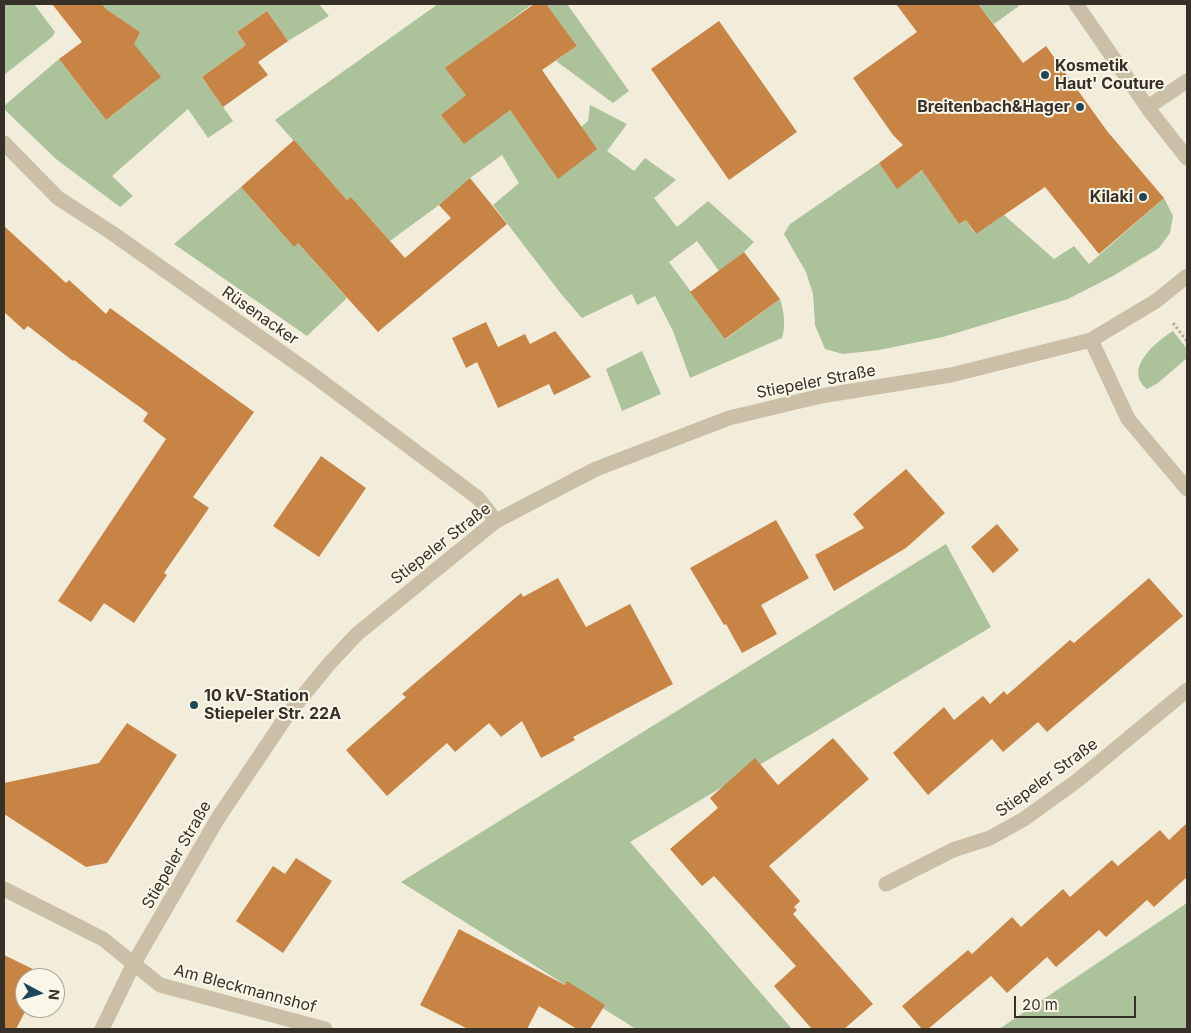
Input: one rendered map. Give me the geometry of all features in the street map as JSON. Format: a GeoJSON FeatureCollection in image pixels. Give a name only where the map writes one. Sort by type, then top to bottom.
{"type":"FeatureCollection","features":[{"type":"Feature","properties":{"kind":"street"},"geometry":{"type":"LineString","coordinates":[[1076,4],[1148,107],[1187,158]]}},
{"type":"Feature","properties":{"kind":"street"},"geometry":{"type":"LineString","coordinates":[[1148,107],[1187,81]]}},
{"type":"Feature","properties":{"kind":"street","name":"Rüsenacker"},"geometry":{"type":"LineString","coordinates":[[4,143],[58,198],[112,233],[308,372],[478,498],[496,521]]}},
{"type":"Feature","properties":{"kind":"street","name":"Stiepeler Straße"},"geometry":{"type":"LineString","coordinates":[[102,1029],[134,963],[218,818],[288,714],[329,664],[357,634],[496,521],[596,470],[729,418],[821,396],[950,374],[1092,340],[1156,301],[1187,276]]}},
{"type":"Feature","properties":{"kind":"street"},"geometry":{"type":"LineString","coordinates":[[1092,340],[1128,418],[1187,489]]}},
{"type":"Feature","properties":{"kind":"street","name":"Stiepeler Straße"},"geometry":{"type":"LineString","coordinates":[[886,884],[953,850],[990,838],[1024,819],[1078,780],[1187,690]]}},
{"type":"Feature","properties":{"kind":"street","name":"Am Bleckmannshof"},"geometry":{"type":"LineString","coordinates":[[4,889],[103,939],[160,985],[325,1029]]}},
{"type":"Feature","properties":{"kind":"green space"},"geometry":{"type":"Polygon","coordinates":[[[4,4],[34,4],[55,32],[52,37],[4,75],[4,4]]]}},
{"type":"Feature","properties":{"kind":"green space"},"geometry":{"type":"Polygon","coordinates":[[[102,4],[319,4],[329,16],[288,41],[267,11],[237,32],[246,45],[202,77],[233,121],[208,138],[188,109],[112,176],[133,196],[120,207],[56,159],[4,109],[4,106],[59,59],[106,120],[155,82],[133,44],[140,32],[115,16],[113,17],[102,4]]]}},
{"type":"Feature","properties":{"kind":"green space"},"geometry":{"type":"Polygon","coordinates":[[[438,4],[532,4],[482,42],[507,106],[545,158],[588,121],[590,105],[627,124],[607,151],[634,171],[645,158],[676,180],[654,198],[677,227],[708,201],[754,242],[719,271],[697,241],[669,262],[726,339],[780,299],[784,318],[782,338],[690,378],[673,331],[655,296],[637,305],[632,294],[582,318],[493,205],[519,183],[502,155],[390,241],[351,197],[347,200],[275,120],[438,4]]]}},
{"type":"Feature","properties":{"kind":"green space"},"geometry":{"type":"Polygon","coordinates":[[[545,4],[567,4],[629,91],[613,103],[556,61],[577,46],[545,4]]]}},
{"type":"Feature","properties":{"kind":"green space"},"geometry":{"type":"Polygon","coordinates":[[[978,4],[1017,4],[1019,6],[994,24],[978,4]]]}},
{"type":"Feature","properties":{"kind":"green space"},"geometry":{"type":"Polygon","coordinates":[[[879,163],[897,188],[923,170],[959,224],[966,220],[975,234],[1004,215],[1054,259],[1074,246],[1089,264],[1164,198],[1173,216],[1170,233],[1159,248],[1113,276],[1068,299],[943,337],[879,350],[843,354],[825,349],[815,325],[813,294],[806,272],[784,234],[790,224],[879,163]]]}},
{"type":"Feature","properties":{"kind":"green space"},"geometry":{"type":"Polygon","coordinates":[[[241,187],[293,246],[298,243],[347,298],[307,336],[174,244],[241,187]]]}},
{"type":"Feature","properties":{"kind":"green space"},"geometry":{"type":"Polygon","coordinates":[[[1173,331],[1187,349],[1187,358],[1158,383],[1147,389],[1140,381],[1138,373],[1140,364],[1151,348],[1173,331]]]}},
{"type":"Feature","properties":{"kind":"green space"},"geometry":{"type":"Polygon","coordinates":[[[642,351],[661,394],[622,411],[606,369],[642,351]]]}},
{"type":"Feature","properties":{"kind":"green space"},"geometry":{"type":"Polygon","coordinates":[[[946,544],[991,627],[630,842],[792,1029],[636,1029],[401,882],[946,544]]]}},
{"type":"Feature","properties":{"kind":"green space"},"geometry":{"type":"Polygon","coordinates":[[[1187,903],[1187,1029],[999,1029],[1187,903]]]}},
{"type":"Feature","properties":{"kind":"building"},"geometry":{"type":"Polygon","coordinates":[[[52,4],[102,4],[107,10],[140,32],[134,44],[161,77],[106,120],[59,59],[82,42],[52,4]]]}},
{"type":"Feature","properties":{"kind":"building"},"geometry":{"type":"Polygon","coordinates":[[[534,4],[546,4],[577,46],[542,70],[597,149],[558,179],[510,110],[464,144],[441,115],[466,95],[445,68],[534,4]]]}},
{"type":"Feature","properties":{"kind":"building"},"geometry":{"type":"Polygon","coordinates":[[[896,4],[978,4],[1023,63],[1046,46],[1107,131],[1164,198],[1099,254],[1045,187],[976,234],[966,220],[959,224],[922,170],[897,189],[879,163],[903,145],[893,135],[853,78],[917,32],[896,4]]]}},
{"type":"Feature","properties":{"kind":"building"},"geometry":{"type":"Polygon","coordinates":[[[267,11],[288,41],[258,62],[268,75],[223,107],[202,77],[246,45],[237,32],[267,11]]]}},
{"type":"Feature","properties":{"kind":"building"},"geometry":{"type":"Polygon","coordinates":[[[719,21],[797,132],[729,180],[651,69],[719,21]]]}},
{"type":"Feature","properties":{"kind":"building"},"geometry":{"type":"Polygon","coordinates":[[[294,140],[347,200],[351,197],[405,258],[451,218],[439,205],[470,178],[507,224],[378,332],[298,243],[294,247],[241,187],[294,140]]]}},
{"type":"Feature","properties":{"kind":"building"},"geometry":{"type":"Polygon","coordinates":[[[4,226],[66,283],[69,280],[106,314],[110,308],[254,412],[193,497],[209,508],[164,573],[167,575],[134,623],[104,603],[91,622],[58,601],[166,439],[143,421],[148,413],[73,361],[28,326],[24,330],[4,312],[4,226]]]}},
{"type":"Feature","properties":{"kind":"building"},"geometry":{"type":"Polygon","coordinates":[[[744,252],[780,299],[725,339],[690,292],[744,252]]]}},
{"type":"Feature","properties":{"kind":"building"},"geometry":{"type":"Polygon","coordinates":[[[486,322],[498,347],[525,334],[530,344],[555,331],[591,377],[554,395],[549,384],[498,408],[477,362],[466,368],[452,338],[486,322]]]}},
{"type":"Feature","properties":{"kind":"building"},"geometry":{"type":"Polygon","coordinates":[[[321,456],[366,488],[319,557],[273,526],[321,456]]]}},
{"type":"Feature","properties":{"kind":"building"},"geometry":{"type":"Polygon","coordinates":[[[906,469],[945,513],[906,548],[834,591],[815,555],[864,528],[853,514],[906,469]]]}},
{"type":"Feature","properties":{"kind":"building"},"geometry":{"type":"Polygon","coordinates":[[[776,520],[809,578],[761,605],[777,634],[742,653],[690,568],[776,520]]]}},
{"type":"Feature","properties":{"kind":"building"},"geometry":{"type":"Polygon","coordinates":[[[997,524],[1019,550],[993,573],[971,547],[997,524]]]}},
{"type":"Feature","properties":{"kind":"building"},"geometry":{"type":"Polygon","coordinates":[[[558,578],[586,627],[630,604],[673,684],[573,737],[575,740],[541,758],[522,721],[501,737],[489,723],[455,752],[447,743],[387,796],[346,750],[406,697],[402,694],[521,593],[523,597],[558,578]]]}},
{"type":"Feature","properties":{"kind":"building"},"geometry":{"type":"Polygon","coordinates":[[[1149,578],[1183,616],[1047,732],[1038,722],[1003,752],[992,739],[928,795],[893,753],[944,707],[954,720],[983,696],[990,704],[1004,691],[1007,695],[1070,640],[1074,643],[1149,578]]]}},
{"type":"Feature","properties":{"kind":"building"},"geometry":{"type":"Polygon","coordinates":[[[127,723],[177,755],[107,863],[86,867],[4,814],[4,783],[99,763],[127,723]]]}},
{"type":"Feature","properties":{"kind":"building"},"geometry":{"type":"Polygon","coordinates":[[[833,738],[869,779],[769,866],[800,901],[794,907],[797,910],[793,914],[873,1004],[844,1029],[812,1029],[774,986],[796,966],[714,876],[702,886],[670,849],[718,808],[710,798],[755,758],[778,785],[833,738]]]}},
{"type":"Feature","properties":{"kind":"building"},"geometry":{"type":"Polygon","coordinates":[[[1187,823],[1187,877],[1154,907],[1147,900],[1106,937],[1099,930],[1056,967],[1047,957],[1007,993],[991,976],[928,1029],[922,1029],[902,1006],[968,950],[972,954],[1012,917],[1021,927],[1063,889],[1070,897],[1112,860],[1118,866],[1160,830],[1169,840],[1187,823]]]}},
{"type":"Feature","properties":{"kind":"building"},"geometry":{"type":"Polygon","coordinates":[[[296,858],[332,881],[283,953],[236,921],[273,866],[285,874],[296,858]]]}},
{"type":"Feature","properties":{"kind":"building"},"geometry":{"type":"Polygon","coordinates":[[[459,929],[565,985],[567,981],[605,1005],[590,1029],[577,1029],[539,1006],[527,1029],[468,1029],[420,1005],[459,929]]]}},
{"type":"Feature","properties":{"kind":"building"},"geometry":{"type":"Polygon","coordinates":[[[4,955],[31,968],[15,968],[15,1018],[22,1018],[16,1029],[4,1029],[4,955]]]}},
{"type":"Feature","properties":{"kind":"place","name":"Kosmetik Haut' Couture"},"geometry":{"type":"Point","coordinates":[1045,75]}},
{"type":"Feature","properties":{"kind":"place","name":"Breitenbach&Hager"},"geometry":{"type":"Point","coordinates":[1080,107]}},
{"type":"Feature","properties":{"kind":"place","name":"Kilaki"},"geometry":{"type":"Point","coordinates":[1143,197]}},
{"type":"Feature","properties":{"kind":"place","name":"10 kV-Station Stiepeler Str. 22A"},"geometry":{"type":"Point","coordinates":[194,705]}}]}
